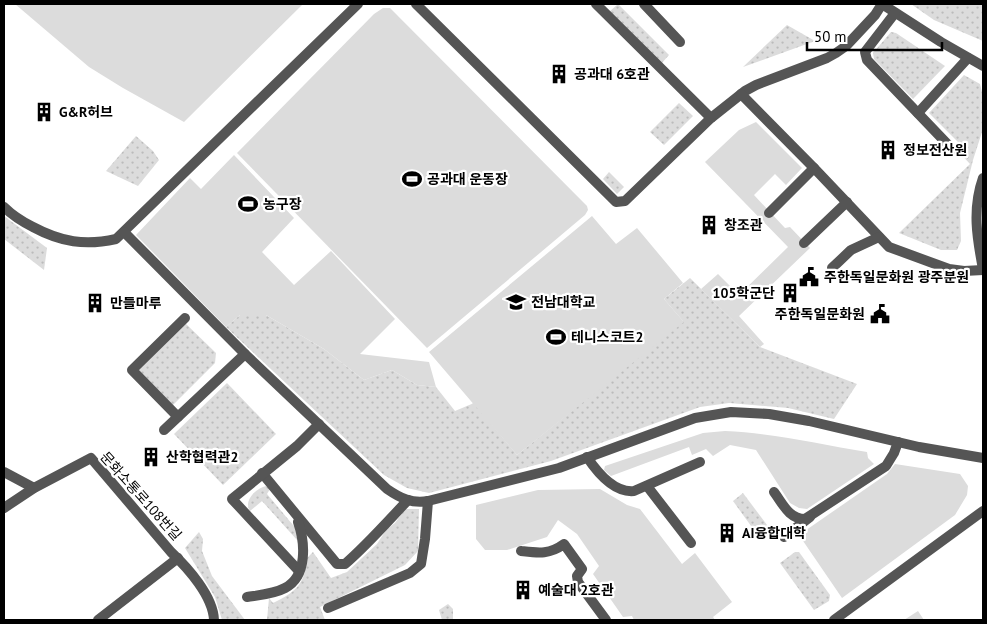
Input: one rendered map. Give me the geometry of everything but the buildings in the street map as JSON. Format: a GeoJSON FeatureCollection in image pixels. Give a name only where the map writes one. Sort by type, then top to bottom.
{"type":"FeatureCollection","features":[{"type":"Feature","properties":{"kind":"lane"},"geometry":{"type":"LineString","coordinates":[[4,207],[27,224],[62,240],[101,242],[116,239],[358,4]]}},
{"type":"Feature","properties":{"kind":"lane"},"geometry":{"type":"LineString","coordinates":[[416,4],[616,202],[625,202],[711,118],[741,94],[756,85],[827,58],[846,46],[875,15],[882,4],[983,66]]}},
{"type":"Feature","properties":{"kind":"lane"},"geometry":{"type":"LineString","coordinates":[[644,4],[680,42]]}},
{"type":"Feature","properties":{"kind":"lane"},"geometry":{"type":"LineString","coordinates":[[599,5],[711,118]]}},
{"type":"Feature","properties":{"kind":"lane"},"geometry":{"type":"LineString","coordinates":[[895,13],[864,52],[867,60],[954,151]]}},
{"type":"Feature","properties":{"kind":"lane"},"geometry":{"type":"LineString","coordinates":[[918,113],[968,58]]}},
{"type":"Feature","properties":{"kind":"lane"},"geometry":{"type":"LineString","coordinates":[[741,94],[889,247],[948,269],[964,271],[983,269],[976,226],[977,201],[983,178]]}},
{"type":"Feature","properties":{"kind":"lane"},"geometry":{"type":"LineString","coordinates":[[769,212],[814,168]]}},
{"type":"Feature","properties":{"kind":"lane"},"geometry":{"type":"LineString","coordinates":[[804,243],[847,202]]}},
{"type":"Feature","properties":{"kind":"lane"},"geometry":{"type":"LineString","coordinates":[[124,232],[245,354],[387,489],[403,499],[421,502],[428,501],[559,468],[695,418],[731,412],[776,415],[810,421],[898,442],[983,458]]}},
{"type":"Feature","properties":{"kind":"lane"},"geometry":{"type":"LineString","coordinates":[[832,268],[852,250],[878,237]]}},
{"type":"Feature","properties":{"kind":"lane"},"geometry":{"type":"LineString","coordinates":[[178,417],[132,370],[186,318]]}},
{"type":"Feature","properties":{"kind":"lane"},"geometry":{"type":"LineString","coordinates":[[164,430],[245,354]]}},
{"type":"Feature","properties":{"kind":"lane"},"geometry":{"type":"LineString","coordinates":[[299,571],[232,499],[296,446],[319,424]]}},
{"type":"Feature","properties":{"kind":"lane"},"geometry":{"type":"LineString","coordinates":[[784,538],[813,515],[886,466],[898,442]]}},
{"type":"Feature","properties":{"kind":"lane"},"geometry":{"type":"LineString","coordinates":[[587,457],[600,476],[628,492],[647,486],[700,462]]}},
{"type":"Feature","properties":{"kind":"lane","name":"문화소통로108번길"},"geometry":{"type":"LineString","coordinates":[[4,508],[34,488],[90,458],[192,574],[209,600],[214,620]]}},
{"type":"Feature","properties":{"kind":"lane"},"geometry":{"type":"LineString","coordinates":[[4,472],[34,488]]}},
{"type":"Feature","properties":{"kind":"lane"},"geometry":{"type":"LineString","coordinates":[[262,473],[337,564],[341,565],[345,564],[372,540],[377,532],[408,500]]}},
{"type":"Feature","properties":{"kind":"lane"},"geometry":{"type":"LineString","coordinates":[[647,486],[691,543]]}},
{"type":"Feature","properties":{"kind":"lane"},"geometry":{"type":"LineString","coordinates":[[774,492],[791,515],[798,519],[805,519],[813,515]]}},
{"type":"Feature","properties":{"kind":"lane"},"geometry":{"type":"LineString","coordinates":[[328,608],[410,573],[421,564],[428,501]]}},
{"type":"Feature","properties":{"kind":"lane"},"geometry":{"type":"LineString","coordinates":[[837,619],[983,511]]}},
{"type":"Feature","properties":{"kind":"lane"},"geometry":{"type":"LineString","coordinates":[[247,597],[266,595],[285,588],[295,581],[302,563],[303,549],[302,534],[296,516]]}},
{"type":"Feature","properties":{"kind":"lane"},"geometry":{"type":"LineString","coordinates":[[521,551],[544,554],[564,544],[582,569],[576,576],[578,582],[606,620]]}},
{"type":"Feature","properties":{"kind":"lane","name":"문화소통로108번길"},"geometry":{"type":"LineString","coordinates":[[98,620],[178,558]]}},
{"type":"Feature","properties":{"kind":"shaded area"},"geometry":{"type":"Polygon","coordinates":[[[15,4],[303,4],[184,122],[89,67],[15,4]]]}},
{"type":"Feature","properties":{"kind":"shaded area"},"geometry":{"type":"Polygon","coordinates":[[[618,4],[669,55],[661,64],[609,12],[618,4]]]}},
{"type":"Feature","properties":{"kind":"shaded area"},"geometry":{"type":"Polygon","coordinates":[[[911,4],[983,4],[983,41],[934,20],[911,4]]]}},
{"type":"Feature","properties":{"kind":"shaded area","name":"공과대 운동장"},"geometry":{"type":"Polygon","coordinates":[[[383,8],[390,8],[587,206],[588,210],[585,215],[427,348],[237,153],[374,14],[383,8]]]}},
{"type":"Feature","properties":{"kind":"shaded area"},"geometry":{"type":"Polygon","coordinates":[[[787,25],[815,41],[743,67],[787,25]]]}},
{"type":"Feature","properties":{"kind":"shaded area"},"geometry":{"type":"Polygon","coordinates":[[[891,32],[896,33],[945,66],[913,99],[874,59],[873,53],[891,32]]]}},
{"type":"Feature","properties":{"kind":"shaded area"},"geometry":{"type":"Polygon","coordinates":[[[964,75],[980,84],[983,96],[983,129],[960,213],[961,241],[957,250],[941,250],[899,233],[970,164],[958,151],[962,146],[929,113],[964,75]]]}},
{"type":"Feature","properties":{"kind":"shaded area"},"geometry":{"type":"Polygon","coordinates":[[[679,103],[693,116],[664,145],[650,132],[679,103]]]}},
{"type":"Feature","properties":{"kind":"shaded area"},"geometry":{"type":"Polygon","coordinates":[[[756,122],[802,168],[786,185],[775,174],[754,195],[785,228],[790,227],[810,248],[739,316],[764,344],[760,347],[701,289],[718,274],[739,295],[788,247],[705,162],[739,130],[756,122]]]}},
{"type":"Feature","properties":{"kind":"shaded area"},"geometry":{"type":"Polygon","coordinates":[[[136,136],[153,151],[159,160],[138,186],[106,171],[136,136]]]}},
{"type":"Feature","properties":{"kind":"shaded area"},"geometry":{"type":"Polygon","coordinates":[[[234,155],[294,218],[262,252],[294,285],[331,251],[395,319],[360,354],[429,362],[436,387],[417,385],[392,370],[364,380],[324,349],[266,315],[240,315],[226,327],[136,235],[190,178],[201,189],[234,155]]]}},
{"type":"Feature","properties":{"kind":"shaded area"},"geometry":{"type":"Polygon","coordinates":[[[609,172],[624,187],[617,194],[603,179],[609,172]]]}},
{"type":"Feature","properties":{"kind":"shaded area"},"geometry":{"type":"Polygon","coordinates":[[[4,216],[47,248],[44,270],[4,239],[4,216]]]}},
{"type":"Feature","properties":{"kind":"shaded area","name":"테니스코트2"},"geometry":{"type":"Polygon","coordinates":[[[592,216],[616,244],[637,228],[683,283],[664,299],[684,322],[517,455],[429,352],[592,216]]]}},
{"type":"Feature","properties":{"kind":"shaded area"},"geometry":{"type":"Polygon","coordinates":[[[690,278],[760,347],[857,384],[834,419],[788,408],[729,403],[700,407],[551,461],[429,493],[407,488],[384,475],[226,327],[240,315],[266,315],[324,349],[364,380],[392,370],[417,385],[436,387],[455,411],[474,403],[517,455],[683,321],[664,299],[690,278]]]}},
{"type":"Feature","properties":{"kind":"shaded area"},"geometry":{"type":"Polygon","coordinates":[[[185,323],[216,353],[215,363],[172,406],[137,372],[185,323]]]}},
{"type":"Feature","properties":{"kind":"shaded area"},"geometry":{"type":"Polygon","coordinates":[[[227,383],[276,434],[223,485],[174,434],[227,383]]]}},
{"type":"Feature","properties":{"kind":"shaded area"},"geometry":{"type":"Polygon","coordinates":[[[725,431],[778,436],[867,452],[868,458],[874,464],[807,509],[799,508],[790,503],[756,450],[730,445],[713,456],[706,449],[692,455],[689,447],[611,476],[604,470],[605,466],[703,433],[725,431]]]}},
{"type":"Feature","properties":{"kind":"shaded area"},"geometry":{"type":"Polygon","coordinates":[[[895,464],[960,474],[968,486],[967,495],[955,515],[842,598],[799,535],[887,474],[895,464]]]}},
{"type":"Feature","properties":{"kind":"shaded area"},"geometry":{"type":"Polygon","coordinates":[[[266,486],[270,489],[267,494],[298,531],[300,539],[297,540],[262,501],[250,511],[248,507],[249,499],[258,489],[266,486]]]}},
{"type":"Feature","properties":{"kind":"shaded area"},"geometry":{"type":"Polygon","coordinates":[[[600,489],[627,505],[640,509],[682,564],[695,553],[732,602],[713,617],[715,620],[634,620],[632,616],[623,617],[593,574],[599,566],[577,534],[558,520],[547,537],[507,550],[485,550],[476,539],[476,505],[538,490],[600,489]]]}},
{"type":"Feature","properties":{"kind":"shaded area"},"geometry":{"type":"Polygon","coordinates":[[[743,493],[770,529],[759,537],[733,501],[743,493]]]}},
{"type":"Feature","properties":{"kind":"shaded area"},"geometry":{"type":"Polygon","coordinates":[[[405,509],[419,509],[418,551],[405,565],[320,607],[325,620],[267,620],[269,598],[273,603],[288,595],[298,586],[304,574],[307,558],[313,552],[331,578],[347,572],[377,544],[386,530],[395,523],[405,509]]]}},
{"type":"Feature","properties":{"kind":"shaded area"},"geometry":{"type":"Polygon","coordinates":[[[199,532],[203,539],[202,551],[212,576],[245,620],[222,620],[215,597],[185,548],[199,532]]]}},
{"type":"Feature","properties":{"kind":"shaded area"},"geometry":{"type":"Polygon","coordinates":[[[795,552],[799,552],[830,595],[829,601],[814,610],[780,563],[795,552]]]}},
{"type":"Feature","properties":{"kind":"shaded area"},"geometry":{"type":"Polygon","coordinates":[[[448,604],[453,609],[453,620],[442,620],[439,610],[448,604]]]}},
{"type":"Feature","properties":{"kind":"shaded area"},"geometry":{"type":"Polygon","coordinates":[[[918,611],[924,620],[904,620],[918,611]]]}},
{"type":"Feature","properties":{"kind":"place","name":"공과대 6호관"},"geometry":{"type":"Point","coordinates":[559,74]}},
{"type":"Feature","properties":{"kind":"place","name":"G&R허브"},"geometry":{"type":"Point","coordinates":[44,112]}},
{"type":"Feature","properties":{"kind":"place","name":"정보전산원"},"geometry":{"type":"Point","coordinates":[888,150]}},
{"type":"Feature","properties":{"kind":"place","name":"공과대 운동장"},"geometry":{"type":"Point","coordinates":[412,179]}},
{"type":"Feature","properties":{"kind":"place","name":"농구장"},"geometry":{"type":"Point","coordinates":[248,204]}},
{"type":"Feature","properties":{"kind":"place","name":"창조관"},"geometry":{"type":"Point","coordinates":[709,225]}},
{"type":"Feature","properties":{"kind":"place","name":"주한독일문화원 광주분원"},"geometry":{"type":"Point","coordinates":[809,277]}},
{"type":"Feature","properties":{"kind":"place","name":"105학군단"},"geometry":{"type":"Point","coordinates":[790,293]}},
{"type":"Feature","properties":{"kind":"place","name":"전남대학교"},"geometry":{"type":"Point","coordinates":[516,302]}},
{"type":"Feature","properties":{"kind":"place","name":"만들마루"},"geometry":{"type":"Point","coordinates":[95,303]}},
{"type":"Feature","properties":{"kind":"place","name":"주한독일문화원"},"geometry":{"type":"Point","coordinates":[880,314]}},
{"type":"Feature","properties":{"kind":"place","name":"테니스코트2"},"geometry":{"type":"Point","coordinates":[556,337]}},
{"type":"Feature","properties":{"kind":"place","name":"산학협력관2"},"geometry":{"type":"Point","coordinates":[151,457]}},
{"type":"Feature","properties":{"kind":"place","name":"AI융합대학"},"geometry":{"type":"Point","coordinates":[727,533]}},
{"type":"Feature","properties":{"kind":"place","name":"예술대 2호관"},"geometry":{"type":"Point","coordinates":[523,590]}}]}
